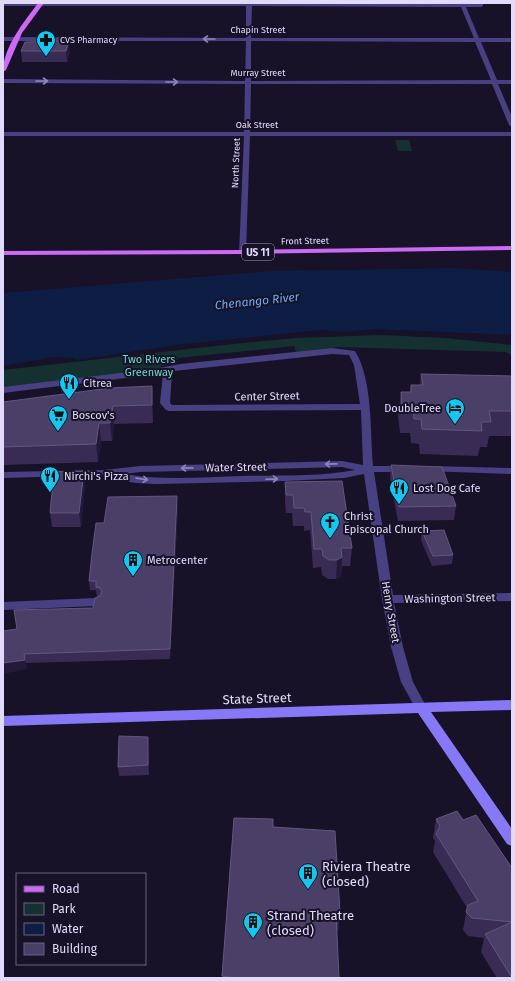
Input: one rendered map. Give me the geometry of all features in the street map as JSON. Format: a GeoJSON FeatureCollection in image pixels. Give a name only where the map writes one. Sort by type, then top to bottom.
{"type":"FeatureCollection","features":[{"type":"Feature","properties":{"kind":"main road"},"geometry":{"type":"LineString","coordinates":[[3,70],[16,39],[40,4]]}},
{"type":"Feature","properties":{"kind":"main road","name":"Front Street"},"geometry":{"type":"LineString","coordinates":[[3,252],[242,252],[512,248]]}},
{"type":"Feature","properties":{"kind":"street"},"geometry":{"type":"LineString","coordinates":[[3,4],[481,5]]}},
{"type":"Feature","properties":{"kind":"street","name":"North Street"},"geometry":{"type":"LineString","coordinates":[[242,252],[248,113],[247,82],[249,4]]}},
{"type":"Feature","properties":{"kind":"street"},"geometry":{"type":"LineString","coordinates":[[463,5],[512,125]]}},
{"type":"Feature","properties":{"kind":"street","name":"Chapin Street"},"geometry":{"type":"LineString","coordinates":[[3,39],[512,40]]}},
{"type":"Feature","properties":{"kind":"street","name":"Murray Street"},"geometry":{"type":"LineString","coordinates":[[3,81],[512,82]]}},
{"type":"Feature","properties":{"kind":"street","name":"Oak Street"},"geometry":{"type":"LineString","coordinates":[[3,134],[512,134]]}},
{"type":"Feature","properties":{"kind":"street","name":"Henry Street"},"geometry":{"type":"LineString","coordinates":[[171,369],[332,351],[352,353],[358,362],[365,406],[369,469],[388,599],[397,647],[406,682],[421,708],[512,840]]}},
{"type":"Feature","properties":{"kind":"street"},"geometry":{"type":"LineString","coordinates":[[3,390],[171,369]]}},
{"type":"Feature","properties":{"kind":"street","name":"Center Street"},"geometry":{"type":"LineString","coordinates":[[171,369],[168,371],[165,403],[169,408],[365,406]]}},
{"type":"Feature","properties":{"kind":"street","name":"Water Street"},"geometry":{"type":"LineString","coordinates":[[3,475],[104,473],[146,480],[186,480],[270,479],[344,475],[369,469],[512,471]]}},
{"type":"Feature","properties":{"kind":"street","name":"Washington Street"},"geometry":{"type":"LineString","coordinates":[[388,599],[512,597]]}},
{"type":"Feature","properties":{"kind":"street"},"geometry":{"type":"LineString","coordinates":[[3,606],[96,602]]}},
{"type":"Feature","properties":{"kind":"street","name":"State Street"},"geometry":{"type":"LineString","coordinates":[[3,721],[512,705]]}},
{"type":"Feature","properties":{"kind":"green space"},"geometry":{"type":"Polygon","coordinates":[[[395,140],[409,140],[412,151],[398,151],[395,140]]]}},
{"type":"Feature","properties":{"kind":"green space","name":"Two Rivers Greenway"},"geometry":{"type":"Polygon","coordinates":[[[380,335],[445,338],[512,345],[512,355],[505,352],[339,347],[296,352],[294,346],[178,358],[176,364],[161,366],[160,375],[3,392],[3,370],[296,338],[380,335]]]}},
{"type":"Feature","properties":{"kind":"water","name":"Chenango River"},"geometry":{"type":"Polygon","coordinates":[[[453,268],[512,272],[512,335],[374,329],[343,332],[321,330],[184,344],[76,360],[74,358],[54,357],[3,366],[3,293],[271,271],[453,268]]]}},
{"type":"Feature","properties":{"kind":"building"},"geometry":{"type":"Polygon","coordinates":[[[69,41],[66,51],[21,51],[25,42],[69,41]]]}},
{"type":"Feature","properties":{"kind":"building"},"geometry":{"type":"Polygon","coordinates":[[[421,374],[512,376],[512,411],[489,411],[491,422],[481,422],[482,431],[422,429],[421,419],[414,419],[413,409],[402,408],[401,392],[411,392],[411,385],[423,385],[421,374]]]}},
{"type":"Feature","properties":{"kind":"building"},"geometry":{"type":"Polygon","coordinates":[[[152,386],[152,405],[113,406],[110,423],[99,423],[96,444],[3,447],[3,402],[110,388],[152,386]]]}},
{"type":"Feature","properties":{"kind":"building"},"geometry":{"type":"Polygon","coordinates":[[[391,465],[442,467],[456,506],[399,507],[391,465]]]}},
{"type":"Feature","properties":{"kind":"building"},"geometry":{"type":"Polygon","coordinates":[[[84,471],[79,513],[50,513],[54,472],[84,471]]]}},
{"type":"Feature","properties":{"kind":"building","name":"Christ Episcopal Church"},"geometry":{"type":"Polygon","coordinates":[[[342,481],[352,548],[341,548],[342,557],[337,560],[329,560],[323,556],[322,549],[314,549],[311,512],[305,512],[304,508],[294,508],[293,495],[286,495],[285,482],[342,481]]]}},
{"type":"Feature","properties":{"kind":"building","name":"Metrocenter"},"geometry":{"type":"Polygon","coordinates":[[[177,496],[170,649],[24,654],[25,660],[3,663],[3,631],[17,629],[14,610],[93,608],[95,598],[100,596],[102,591],[100,588],[96,587],[96,581],[89,581],[96,523],[104,523],[108,497],[177,496]]]}},
{"type":"Feature","properties":{"kind":"building"},"geometry":{"type":"Polygon","coordinates":[[[444,530],[453,555],[433,556],[422,531],[444,530]]]}},
{"type":"Feature","properties":{"kind":"building"},"geometry":{"type":"Polygon","coordinates":[[[119,736],[148,737],[148,765],[118,767],[119,736]]]}},
{"type":"Feature","properties":{"kind":"building"},"geometry":{"type":"Polygon","coordinates":[[[457,811],[463,820],[476,815],[512,868],[512,922],[472,918],[466,912],[468,905],[478,901],[436,834],[440,826],[436,819],[457,811]]]}},
{"type":"Feature","properties":{"kind":"building"},"geometry":{"type":"Polygon","coordinates":[[[234,818],[273,819],[273,827],[335,831],[340,913],[336,913],[339,978],[239,978],[222,976],[234,818]]]}},
{"type":"Feature","properties":{"kind":"building"},"geometry":{"type":"Polygon","coordinates":[[[512,922],[512,978],[485,934],[512,922]]]}},
{"type":"Feature","properties":{"kind":"place","name":"CVS Pharmacy"},"geometry":{"type":"Point","coordinates":[46,57]}},
{"type":"Feature","properties":{"kind":"place","name":"Citrea"},"geometry":{"type":"Point","coordinates":[69,400]}},
{"type":"Feature","properties":{"kind":"place","name":"DoubleTree"},"geometry":{"type":"Point","coordinates":[455,425]}},
{"type":"Feature","properties":{"kind":"place","name":"Boscov's"},"geometry":{"type":"Point","coordinates":[58,432]}},
{"type":"Feature","properties":{"kind":"place","name":"Nirchi's Pizza"},"geometry":{"type":"Point","coordinates":[50,493]}},
{"type":"Feature","properties":{"kind":"place","name":"Lost Dog Cafe"},"geometry":{"type":"Point","coordinates":[399,505]}},
{"type":"Feature","properties":{"kind":"place","name":"Christ Episcopal Church"},"geometry":{"type":"Point","coordinates":[330,539]}},
{"type":"Feature","properties":{"kind":"place","name":"Metrocenter"},"geometry":{"type":"Point","coordinates":[133,577]}},
{"type":"Feature","properties":{"kind":"place","name":"Riviera Theatre (closed)"},"geometry":{"type":"Point","coordinates":[308,890]}},
{"type":"Feature","properties":{"kind":"place","name":"Strand Theatre (closed)"},"geometry":{"type":"Point","coordinates":[253,939]}}]}
